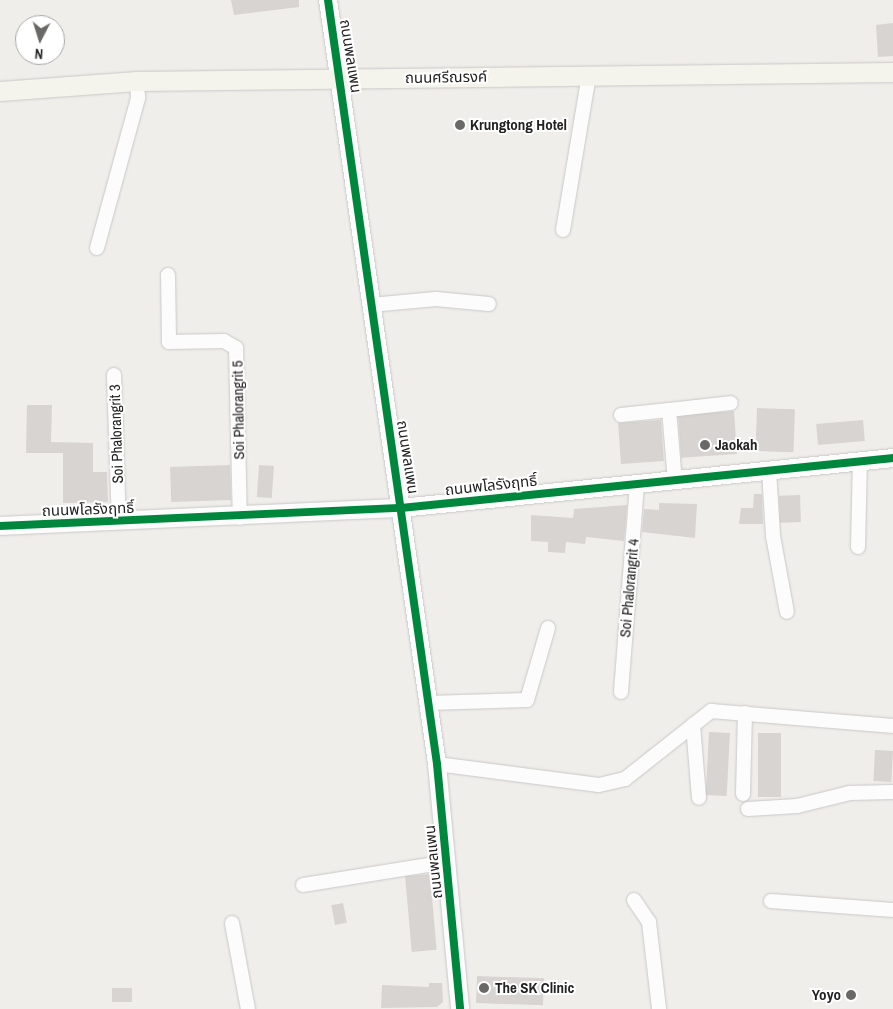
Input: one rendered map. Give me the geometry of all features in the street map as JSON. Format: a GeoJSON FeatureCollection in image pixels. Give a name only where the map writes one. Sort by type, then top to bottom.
{"type":"FeatureCollection","features":[{"type":"Feature","properties":{"kind":"main road","name":"ถนนศรีณรงค์"},"geometry":{"type":"LineString","coordinates":[[0,91],[137,81],[590,74],[893,72]]}},
{"type":"Feature","properties":{"kind":"street","name":"ถนนพลแพน"},"geometry":{"type":"LineString","coordinates":[[328,0],[341,78],[371,305],[437,764],[460,1009]]}},
{"type":"Feature","properties":{"kind":"street"},"geometry":{"type":"LineString","coordinates":[[564,230],[590,74]]}},
{"type":"Feature","properties":{"kind":"street"},"geometry":{"type":"LineString","coordinates":[[98,248],[138,98],[137,81]]}},
{"type":"Feature","properties":{"kind":"street","name":"Soi Phalorangrit 5"},"geometry":{"type":"LineString","coordinates":[[168,275],[169,342],[224,341],[236,348],[240,518]]}},
{"type":"Feature","properties":{"kind":"street"},"geometry":{"type":"LineString","coordinates":[[371,305],[436,299],[489,304]]}},
{"type":"Feature","properties":{"kind":"street","name":"Soi Phalorangrit 3"},"geometry":{"type":"LineString","coordinates":[[114,375],[119,522]]}},
{"type":"Feature","properties":{"kind":"street"},"geometry":{"type":"LineString","coordinates":[[620,415],[732,403]]}},
{"type":"Feature","properties":{"kind":"street"},"geometry":{"type":"LineString","coordinates":[[669,410],[675,481]]}},
{"type":"Feature","properties":{"kind":"street","name":"ถนนพโลรังฤทธิ์"},"geometry":{"type":"LineString","coordinates":[[0,526],[240,518],[401,508],[893,458]]}},
{"type":"Feature","properties":{"kind":"street"},"geometry":{"type":"LineString","coordinates":[[858,547],[860,461]]}},
{"type":"Feature","properties":{"kind":"street"},"geometry":{"type":"LineString","coordinates":[[770,470],[773,536],[788,612]]}},
{"type":"Feature","properties":{"kind":"street","name":"Soi Phalorangrit 4"},"geometry":{"type":"LineString","coordinates":[[621,692],[637,485]]}},
{"type":"Feature","properties":{"kind":"street"},"geometry":{"type":"LineString","coordinates":[[429,703],[527,700],[548,628]]}},
{"type":"Feature","properties":{"kind":"street"},"geometry":{"type":"LineString","coordinates":[[437,764],[599,785],[625,779],[711,711],[893,726]]}},
{"type":"Feature","properties":{"kind":"street"},"geometry":{"type":"LineString","coordinates":[[743,794],[745,713]]}},
{"type":"Feature","properties":{"kind":"street"},"geometry":{"type":"LineString","coordinates":[[694,725],[699,798]]}},
{"type":"Feature","properties":{"kind":"street"},"geometry":{"type":"LineString","coordinates":[[748,809],[797,806],[850,793],[893,792]]}},
{"type":"Feature","properties":{"kind":"street"},"geometry":{"type":"LineString","coordinates":[[304,885],[447,862]]}},
{"type":"Feature","properties":{"kind":"street"},"geometry":{"type":"LineString","coordinates":[[634,900],[648,922],[659,1009]]}},
{"type":"Feature","properties":{"kind":"street"},"geometry":{"type":"LineString","coordinates":[[771,901],[893,910]]}},
{"type":"Feature","properties":{"kind":"street"},"geometry":{"type":"LineString","coordinates":[[232,923],[248,1009]]}},
{"type":"Feature","properties":{"kind":"building"},"geometry":{"type":"Polygon","coordinates":[[[231,0],[299,0],[299,7],[234,15],[231,0]]]}},
{"type":"Feature","properties":{"kind":"building"},"geometry":{"type":"Polygon","coordinates":[[[893,23],[893,56],[878,57],[876,25],[893,23]]]}},
{"type":"Feature","properties":{"kind":"building"},"geometry":{"type":"Polygon","coordinates":[[[27,405],[52,405],[51,442],[93,443],[93,472],[107,472],[108,502],[63,503],[63,453],[26,453],[27,405]]]}},
{"type":"Feature","properties":{"kind":"building"},"geometry":{"type":"Polygon","coordinates":[[[757,408],[795,409],[793,452],[755,451],[757,408]]]}},
{"type":"Feature","properties":{"kind":"building"},"geometry":{"type":"Polygon","coordinates":[[[734,411],[737,454],[681,458],[678,415],[734,411]]]}},
{"type":"Feature","properties":{"kind":"building"},"geometry":{"type":"Polygon","coordinates":[[[661,420],[664,461],[621,464],[618,423],[661,420]]]}},
{"type":"Feature","properties":{"kind":"building"},"geometry":{"type":"Polygon","coordinates":[[[863,420],[865,441],[818,445],[816,424],[863,420]]]}},
{"type":"Feature","properties":{"kind":"building"},"geometry":{"type":"Polygon","coordinates":[[[230,465],[231,500],[171,502],[170,467],[230,465]]]}},
{"type":"Feature","properties":{"kind":"building"},"geometry":{"type":"Polygon","coordinates":[[[259,465],[274,466],[272,498],[257,497],[259,465]]]}},
{"type":"Feature","properties":{"kind":"building"},"geometry":{"type":"Polygon","coordinates":[[[754,494],[762,494],[763,524],[739,524],[741,508],[753,508],[754,494]]]}},
{"type":"Feature","properties":{"kind":"building"},"geometry":{"type":"Polygon","coordinates":[[[800,495],[801,522],[780,523],[779,496],[800,495]]]}},
{"type":"Feature","properties":{"kind":"building"},"geometry":{"type":"Polygon","coordinates":[[[659,503],[697,504],[695,538],[642,532],[644,509],[659,510],[659,503]]]}},
{"type":"Feature","properties":{"kind":"building"},"geometry":{"type":"Polygon","coordinates":[[[627,505],[624,541],[586,537],[585,544],[566,542],[565,553],[548,552],[548,542],[531,541],[531,515],[573,518],[574,509],[627,505]]]}},
{"type":"Feature","properties":{"kind":"building"},"geometry":{"type":"Polygon","coordinates":[[[709,732],[730,733],[727,796],[706,795],[709,732]]]}},
{"type":"Feature","properties":{"kind":"building"},"geometry":{"type":"Polygon","coordinates":[[[758,733],[781,733],[781,797],[758,797],[758,733]]]}},
{"type":"Feature","properties":{"kind":"building"},"geometry":{"type":"Polygon","coordinates":[[[875,750],[893,751],[891,782],[873,781],[875,750]]]}},
{"type":"Feature","properties":{"kind":"building"},"geometry":{"type":"Polygon","coordinates":[[[430,874],[437,950],[412,952],[405,876],[430,874]]]}},
{"type":"Feature","properties":{"kind":"building"},"geometry":{"type":"Polygon","coordinates":[[[343,903],[347,923],[335,925],[331,905],[343,903]]]}},
{"type":"Feature","properties":{"kind":"building"},"geometry":{"type":"Polygon","coordinates":[[[477,976],[544,978],[543,1005],[476,1003],[477,976]]]}},
{"type":"Feature","properties":{"kind":"building"},"geometry":{"type":"Polygon","coordinates":[[[429,983],[442,983],[443,1002],[437,1007],[381,1008],[382,985],[429,987],[429,983]]]}},
{"type":"Feature","properties":{"kind":"building"},"geometry":{"type":"Polygon","coordinates":[[[112,988],[132,988],[132,1002],[112,1002],[112,988]]]}},
{"type":"Feature","properties":{"kind":"cycle path"},"geometry":{"type":"LineString","coordinates":[[328,0],[437,764],[460,1009]]}},
{"type":"Feature","properties":{"kind":"cycle path"},"geometry":{"type":"LineString","coordinates":[[0,526],[401,508],[893,458]]}},
{"type":"Feature","properties":{"kind":"place","name":"Krungtong Hotel"},"geometry":{"type":"Point","coordinates":[460,125]}},
{"type":"Feature","properties":{"kind":"place","name":"Jaokah"},"geometry":{"type":"Point","coordinates":[705,445]}},
{"type":"Feature","properties":{"kind":"place","name":"The SK Clinic"},"geometry":{"type":"Point","coordinates":[484,988]}},
{"type":"Feature","properties":{"kind":"place","name":"Yoyo"},"geometry":{"type":"Point","coordinates":[851,995]}}]}
